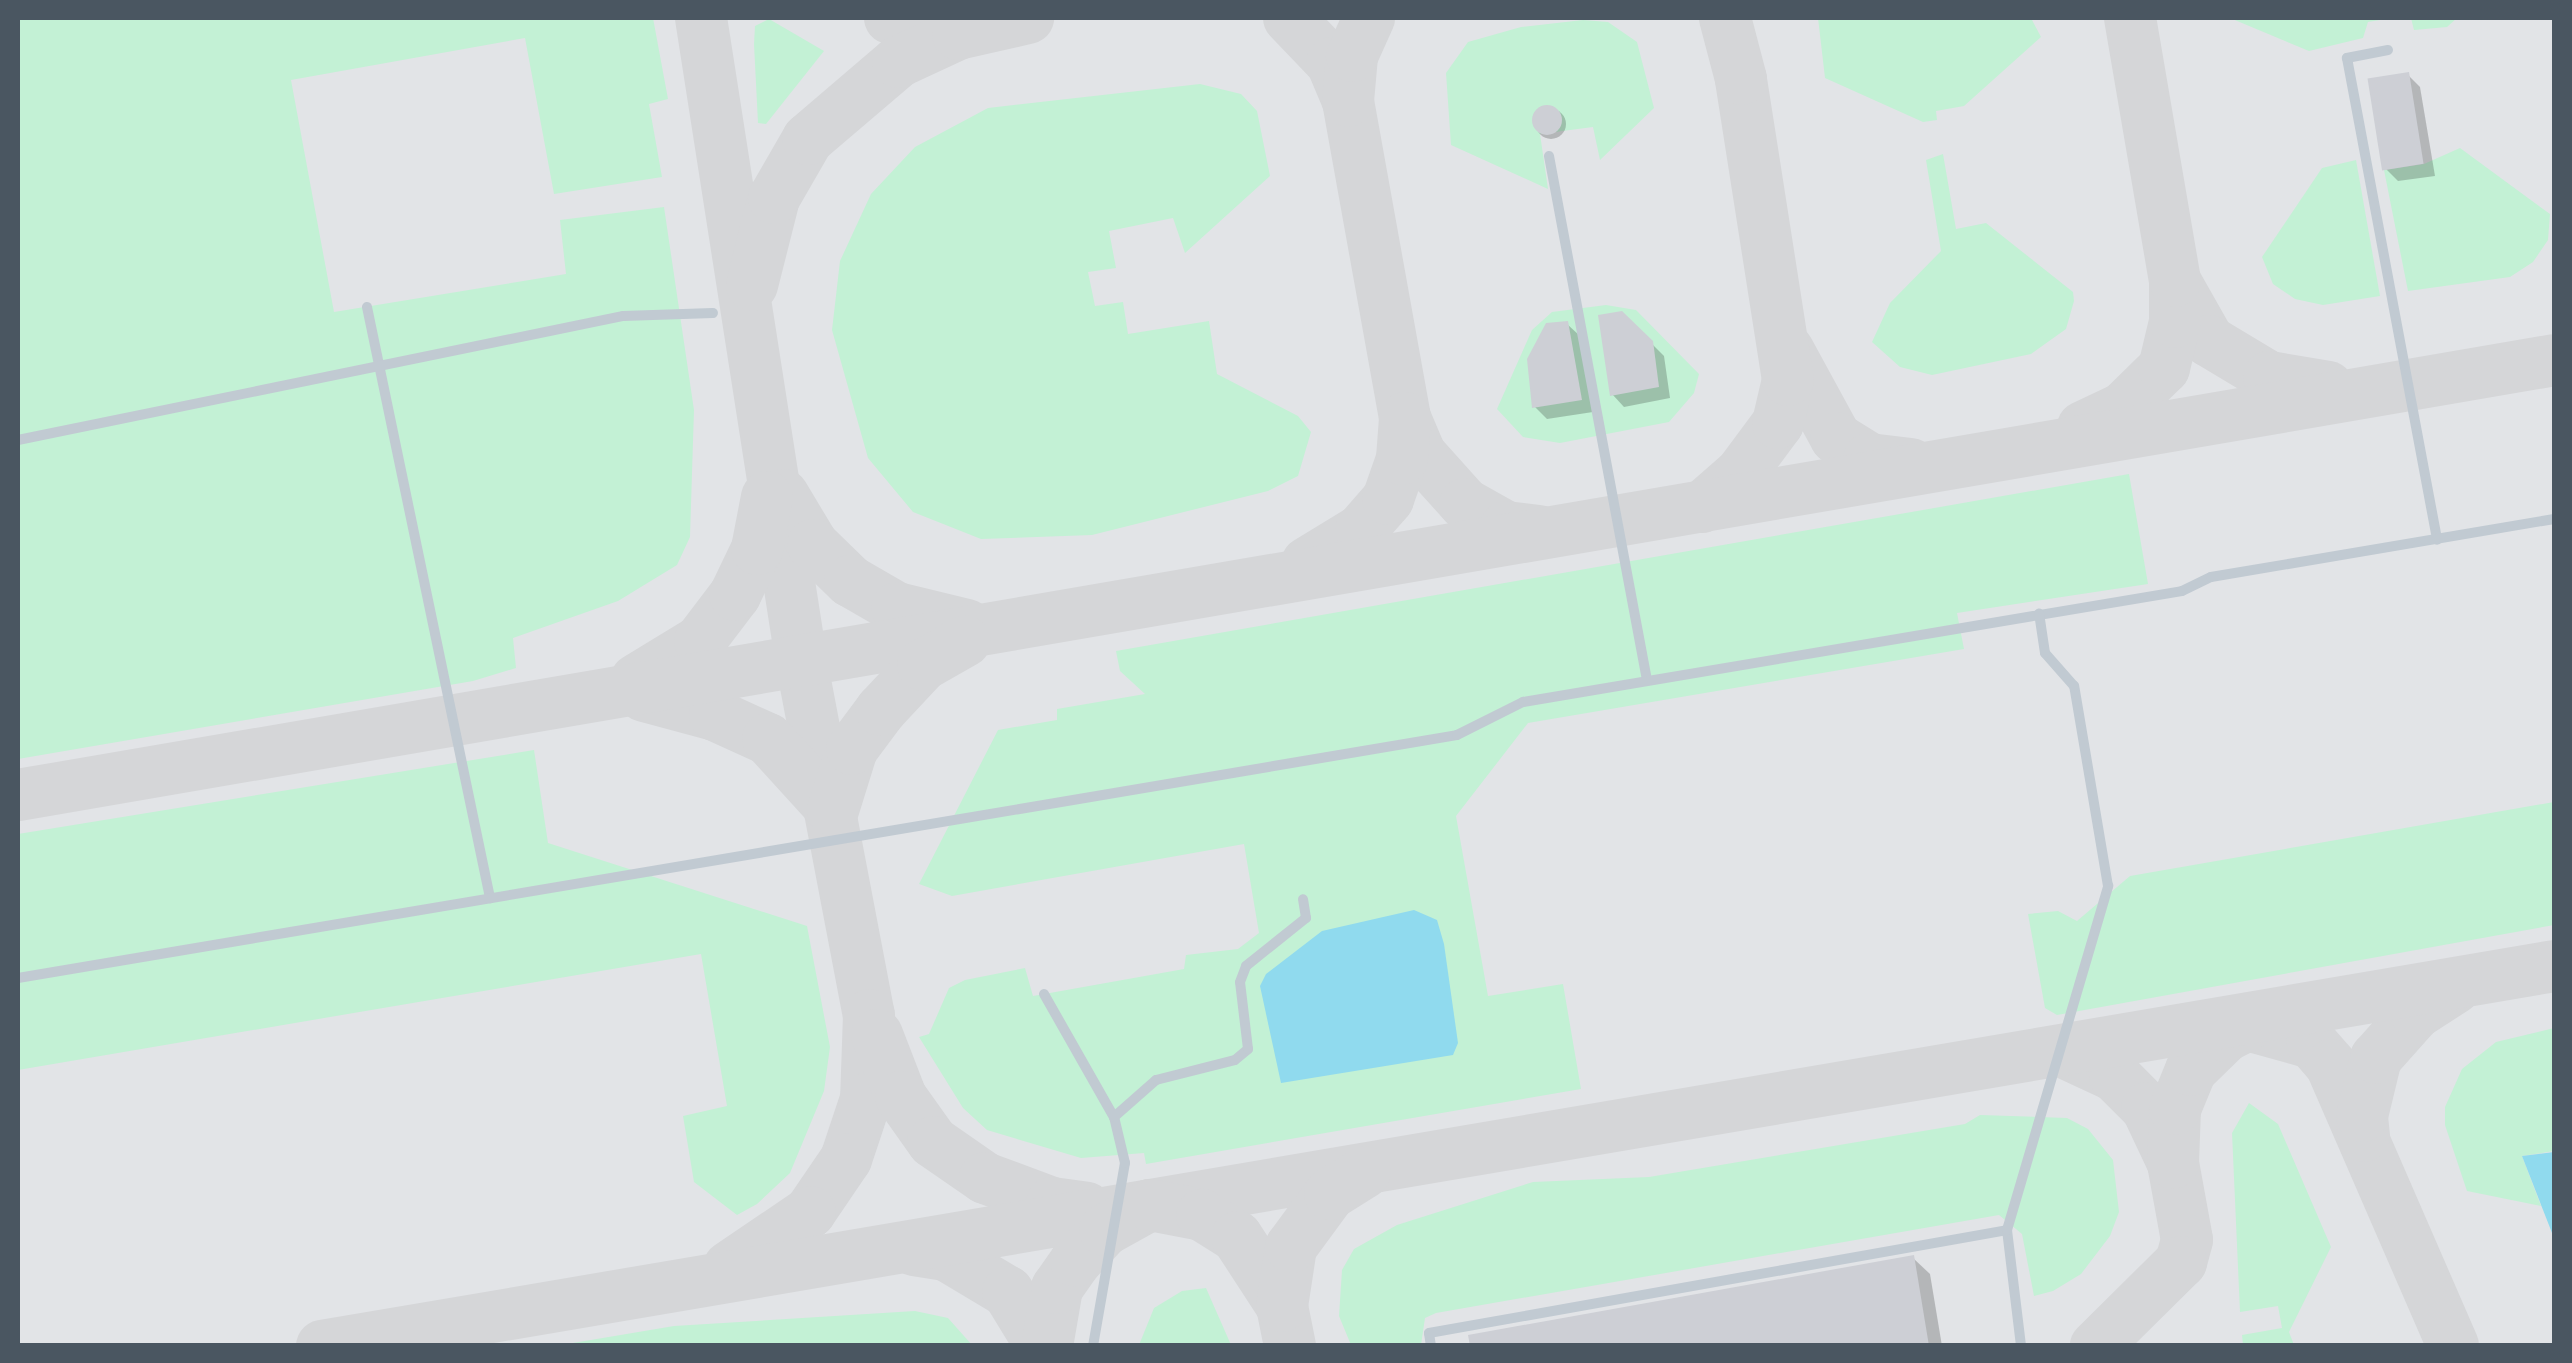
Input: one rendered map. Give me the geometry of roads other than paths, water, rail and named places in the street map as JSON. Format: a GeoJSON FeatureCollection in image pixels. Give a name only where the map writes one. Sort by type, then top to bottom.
{"type":"FeatureCollection","features":[{"type":"Feature","properties":{"kind":"lane"},"geometry":{"type":"LineString","coordinates":[[2388,50],[2347,58],[2437,540]]}},
{"type":"Feature","properties":{"kind":"lane"},"geometry":{"type":"LineString","coordinates":[[1550,156],[1646,680]]}},
{"type":"Feature","properties":{"kind":"lane"},"geometry":{"type":"LineString","coordinates":[[367,307],[490,898]]}},
{"type":"Feature","properties":{"kind":"lane"},"geometry":{"type":"LineString","coordinates":[[18,440],[623,316],[713,312]]}},
{"type":"Feature","properties":{"kind":"lane"},"geometry":{"type":"LineString","coordinates":[[18,978],[1457,735],[1523,702],[2554,519]]}},
{"type":"Feature","properties":{"kind":"lane"},"geometry":{"type":"LineString","coordinates":[[2021,1346],[2007,1230],[2108,886],[2074,686],[2046,653],[2039,613]]}},
{"type":"Feature","properties":{"kind":"lane"},"geometry":{"type":"LineString","coordinates":[[1114,1117],[1156,1080],[1212,1068],[1248,1049],[1240,982],[1246,966],[1306,918],[1303,899]]}},
{"type":"Feature","properties":{"kind":"lane"},"geometry":{"type":"LineString","coordinates":[[1044,994],[1114,1117],[1124,1163],[1093,1346]]}},
{"type":"Feature","properties":{"kind":"lane"},"geometry":{"type":"LineString","coordinates":[[1431,1346],[1429,1333],[2007,1230]]}},
{"type":"Feature","properties":{"kind":"water"},"geometry":{"type":"Polygon","coordinates":[[[1414,910],[1437,920],[1444,944],[1458,1043],[1453,1055],[1281,1083],[1260,986],[1266,974],[1322,931],[1414,910]]]}},
{"type":"Feature","properties":{"kind":"water"},"geometry":{"type":"Polygon","coordinates":[[[2554,1152],[2554,1238],[2522,1156],[2554,1152]]]}}]}
